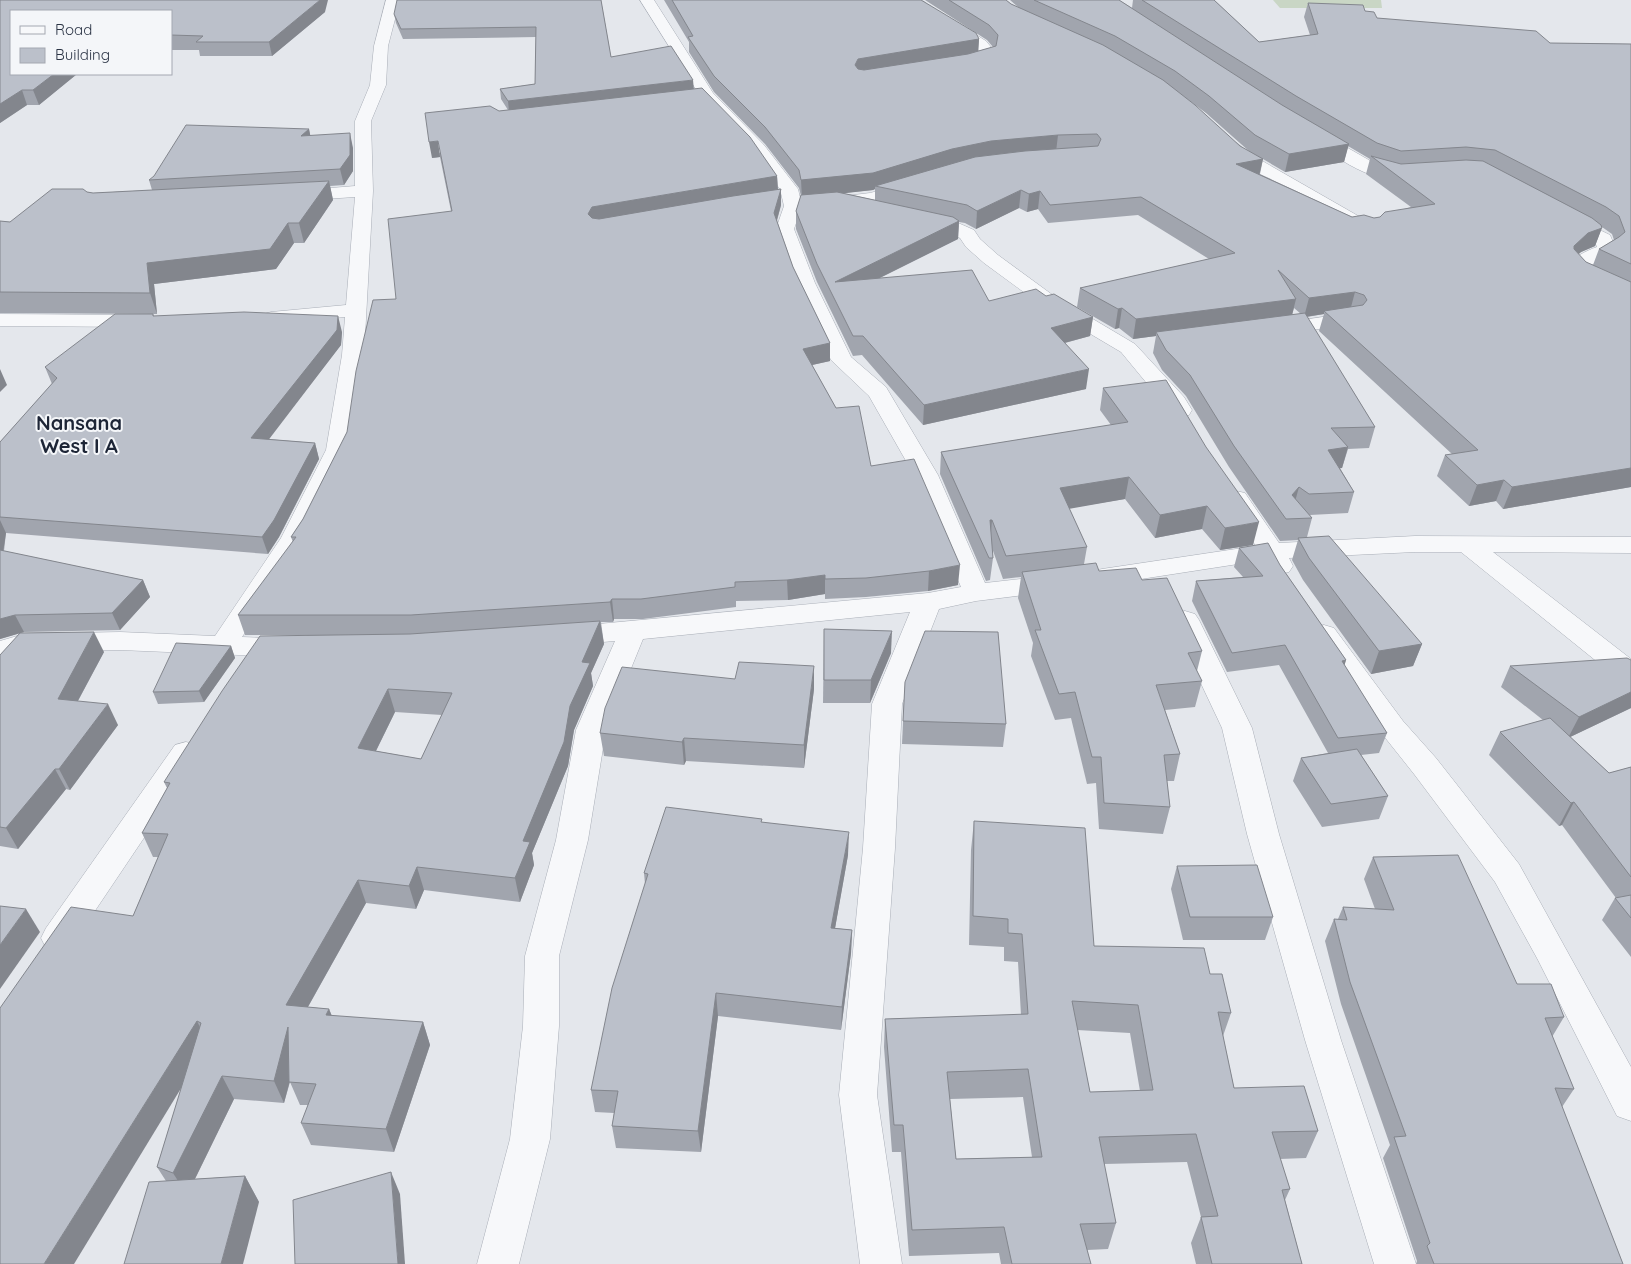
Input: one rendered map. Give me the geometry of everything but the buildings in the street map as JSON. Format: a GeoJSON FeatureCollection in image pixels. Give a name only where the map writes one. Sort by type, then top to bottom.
{"type":"FeatureCollection","features":[{"type":"Feature","properties":{"kind":"street"},"geometry":{"type":"LineString","coordinates":[[223,644],[294,538],[338,450],[353,355],[364,191],[363,121],[378,85],[381,46],[393,0]]}},
{"type":"Feature","properties":{"kind":"street"},"geometry":{"type":"LineString","coordinates":[[646,0],[707,96],[758,148],[789,189],[785,201],[785,229],[805,283],[842,360],[878,392],[926,475],[952,533],[976,594]]}},
{"type":"Feature","properties":{"kind":"street"},"geometry":{"type":"LineString","coordinates":[[915,0],[924,8],[981,44],[988,52],[988,58],[948,67]]}},
{"type":"Feature","properties":{"kind":"street"},"geometry":{"type":"LineString","coordinates":[[687,98],[707,96]]}},
{"type":"Feature","properties":{"kind":"street"},"geometry":{"type":"LineString","coordinates":[[1300,126],[1375,170],[1396,175],[1416,174]]}},
{"type":"Feature","properties":{"kind":"street"},"geometry":{"type":"LineString","coordinates":[[1218,134],[1244,158],[1369,229]]}},
{"type":"Feature","properties":{"kind":"street"},"geometry":{"type":"LineString","coordinates":[[839,203],[871,198],[925,183]]}},
{"type":"Feature","properties":{"kind":"street"},"geometry":{"type":"LineString","coordinates":[[281,196],[364,191]]}},
{"type":"Feature","properties":{"kind":"street"},"geometry":{"type":"LineString","coordinates":[[785,201],[839,203],[959,229],[967,234],[973,243],[991,259],[1047,300],[1128,348],[1176,402],[1191,427]]}},
{"type":"Feature","properties":{"kind":"street"},"geometry":{"type":"LineString","coordinates":[[1549,210],[1603,239],[1607,249],[1589,257],[1578,266],[1586,275],[1631,296]]}},
{"type":"Feature","properties":{"kind":"street"},"geometry":{"type":"LineString","coordinates":[[250,319],[356,310]]}},
{"type":"Feature","properties":{"kind":"street"},"geometry":{"type":"LineString","coordinates":[[1259,332],[1350,319]]}},
{"type":"Feature","properties":{"kind":"street"},"geometry":{"type":"LineString","coordinates":[[0,320],[162,322]]}},
{"type":"Feature","properties":{"kind":"street"},"geometry":{"type":"LineString","coordinates":[[1128,348],[1156,345]]}},
{"type":"Feature","properties":{"kind":"street"},"geometry":{"type":"LineString","coordinates":[[1226,483],[1339,656],[1507,873],[1631,1104]]}},
{"type":"Feature","properties":{"kind":"street"},"geometry":{"type":"LineString","coordinates":[[544,637],[633,631],[928,602],[1161,570],[1272,551],[1415,544],[1631,545]]}},
{"type":"Feature","properties":{"kind":"street"},"geometry":{"type":"LineString","coordinates":[[1467,544],[1631,674]]}},
{"type":"Feature","properties":{"kind":"street"},"geometry":{"type":"LineString","coordinates":[[1161,570],[1237,728],[1263,834],[1323,1040],[1395,1264]]}},
{"type":"Feature","properties":{"kind":"street"},"geometry":{"type":"LineString","coordinates":[[881,1264],[858,1095],[879,848],[887,704],[928,602]]}},
{"type":"Feature","properties":{"kind":"street"},"geometry":{"type":"LineString","coordinates":[[498,1264],[530,1140],[541,1026],[542,956],[572,840],[591,730],[633,631]]}},
{"type":"Feature","properties":{"kind":"street"},"geometry":{"type":"LineString","coordinates":[[0,650],[24,643],[120,641],[223,644],[251,660],[308,647]]}},
{"type":"Feature","properties":{"kind":"street"},"geometry":{"type":"LineString","coordinates":[[39,964],[203,729]]}},
{"type":"Feature","properties":{"kind":"green space"},"geometry":{"type":"Polygon","coordinates":[[[1273,0],[1381,0],[1382,8],[1280,8],[1273,0]]]}},
{"type":"Feature","properties":{"kind":"district","name":"Nansana West I A"},"geometry":{"type":"Point","coordinates":[79,434]}}]}
